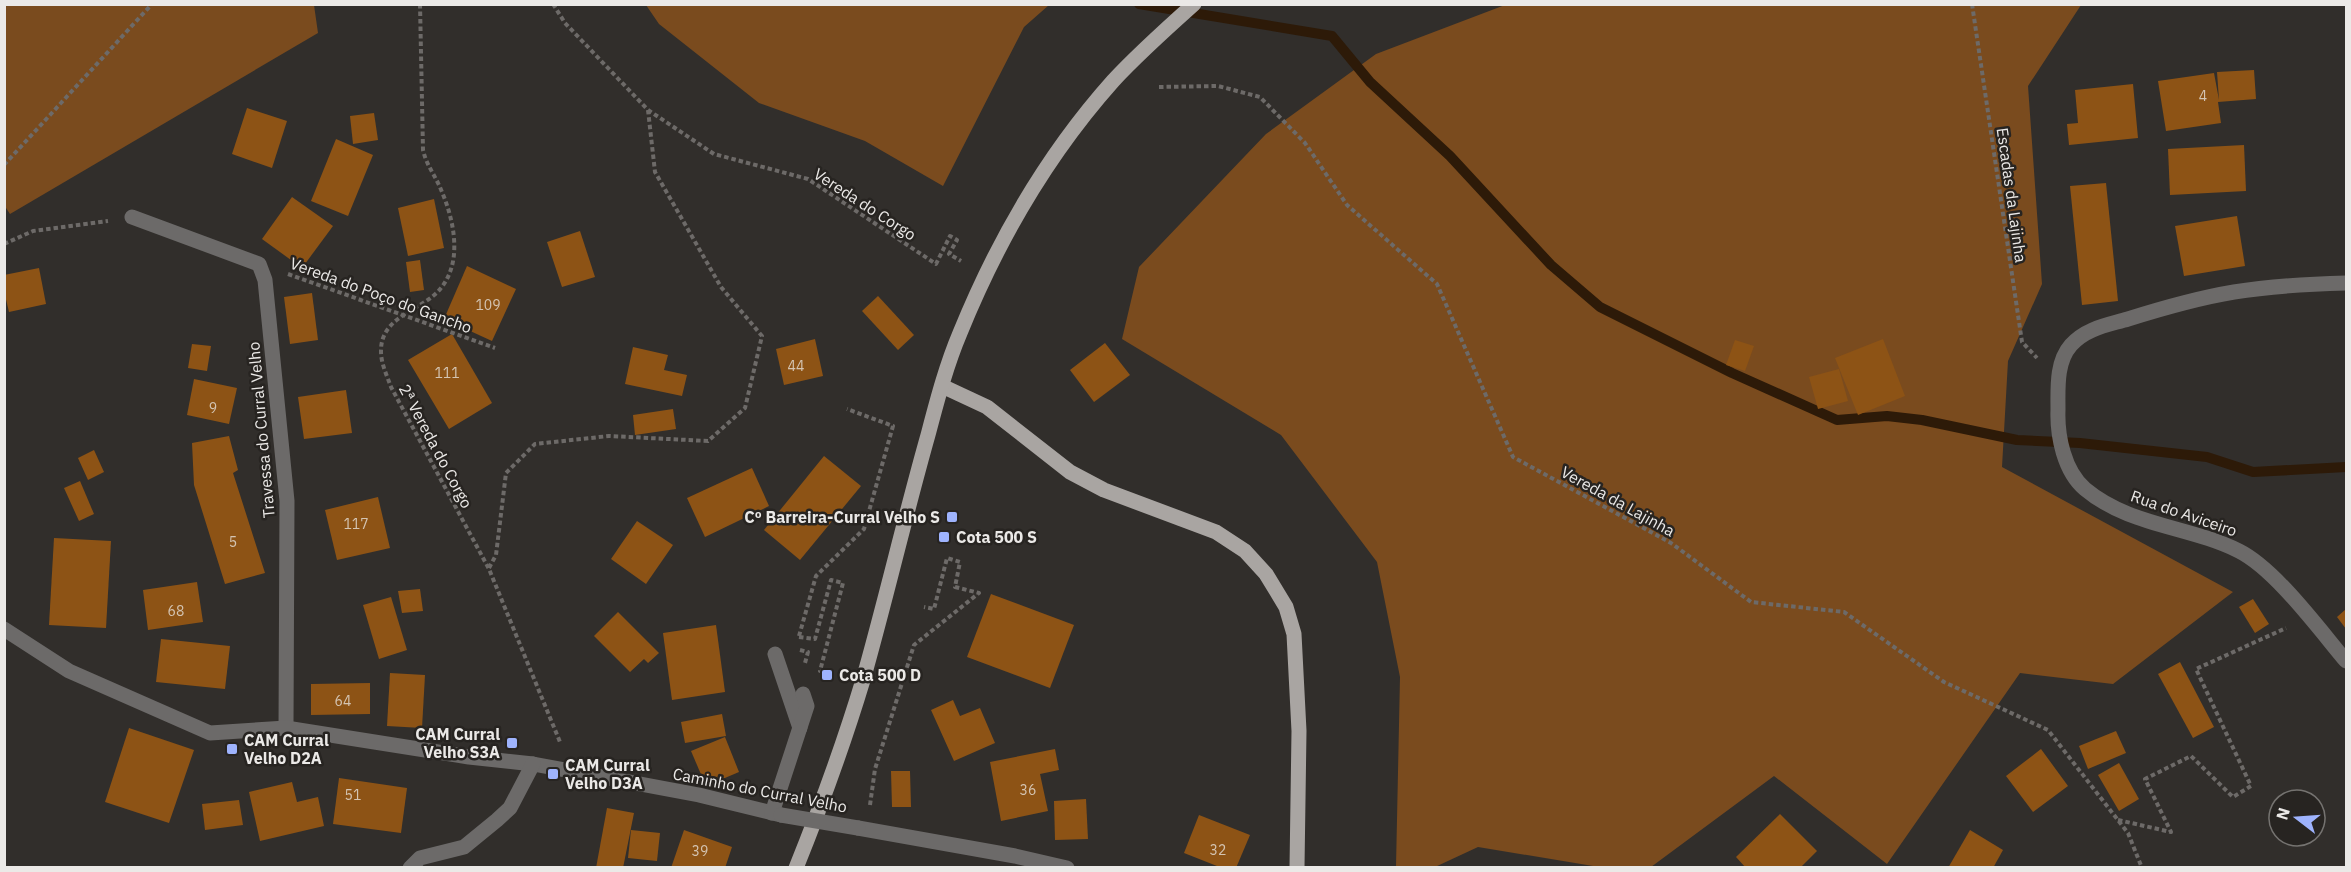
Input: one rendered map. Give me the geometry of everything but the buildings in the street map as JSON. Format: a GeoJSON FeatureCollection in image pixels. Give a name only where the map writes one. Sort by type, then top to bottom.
{"type":"FeatureCollection","features":[{"type":"Feature","properties":{"kind":"main road"},"geometry":{"type":"LineString","coordinates":[[796,867],[819,810],[862,680],[942,386],[959,334],[1013,220],[1043,171],[1076,124],[1122,72],[1194,4]]}},
{"type":"Feature","properties":{"kind":"main road"},"geometry":{"type":"LineString","coordinates":[[942,386],[987,407],[1035,447],[1070,472],[1104,490],[1216,532],[1245,551],[1266,574],[1286,606],[1294,634],[1299,731],[1297,867]]}},
{"type":"Feature","properties":{"kind":"street"},"geometry":{"type":"LineString","coordinates":[[132,217],[259,264]]}},
{"type":"Feature","properties":{"kind":"street","name":"Travessa do Curral Velho"},"geometry":{"type":"LineString","coordinates":[[259,264],[265,280],[287,501],[286,728]]}},
{"type":"Feature","properties":{"kind":"street","name":"Rua do Aviceiro"},"geometry":{"type":"LineString","coordinates":[[2346,283],[2286,286],[2235,292],[2177,304],[2088,331],[2071,345],[2059,370],[2057,422],[2070,471],[2082,487],[2102,503],[2136,518],[2207,539],[2257,561],[2310,617],[2346,661]]}},
{"type":"Feature","properties":{"kind":"street","name":"Caminho do Curral Velho"},"geometry":{"type":"LineString","coordinates":[[4,629],[69,671],[210,733],[286,728],[469,757],[533,764],[699,795],[777,814],[1067,867]]}},
{"type":"Feature","properties":{"kind":"street"},"geometry":{"type":"LineString","coordinates":[[775,654],[800,728]]}},
{"type":"Feature","properties":{"kind":"street"},"geometry":{"type":"LineString","coordinates":[[777,814],[807,706],[803,694]]}},
{"type":"Feature","properties":{"kind":"street"},"geometry":{"type":"LineString","coordinates":[[410,867],[420,858],[464,847],[481,834],[510,808],[533,764]]}},
{"type":"Feature","properties":{"kind":"path"},"geometry":{"type":"LineString","coordinates":[[4,165],[153,4]]}},
{"type":"Feature","properties":{"kind":"path","name":"2ª Vereda do Corgo"},"geometry":{"type":"LineString","coordinates":[[420,4],[423,150],[426,165],[436,180],[450,213],[454,254],[451,272],[441,289],[403,315],[386,331],[381,340],[380,354],[391,387],[489,569],[572,771]]}},
{"type":"Feature","properties":{"kind":"path","name":"Vereda do Corgo"},"geometry":{"type":"LineString","coordinates":[[553,4],[565,23],[648,110],[714,154],[808,179],[936,264],[950,236],[957,240],[949,254],[961,261]]}},
{"type":"Feature","properties":{"kind":"path","name":"Escadas da Lajinha"},"geometry":{"type":"LineString","coordinates":[[1972,4],[2022,342],[2037,358],[2059,370]]}},
{"type":"Feature","properties":{"kind":"path","name":"Vereda da Lajinha"},"geometry":{"type":"LineString","coordinates":[[1159,87],[1218,86],[1260,97],[1305,142],[1347,205],[1437,284],[1513,457],[1671,543],[1751,602],[1844,612],[1944,682],[2048,730],[2128,833],[2142,867]]}},
{"type":"Feature","properties":{"kind":"path"},"geometry":{"type":"LineString","coordinates":[[489,569],[496,555],[506,473],[535,444],[609,436],[708,441],[745,408],[762,336],[721,287],[655,172],[648,110]]}},
{"type":"Feature","properties":{"kind":"path"},"geometry":{"type":"LineString","coordinates":[[4,244],[33,231],[132,217]]}},
{"type":"Feature","properties":{"kind":"path","name":"Vereda do Poço do Gancho"},"geometry":{"type":"LineString","coordinates":[[259,264],[495,348]]}},
{"type":"Feature","properties":{"kind":"path"},"geometry":{"type":"LineString","coordinates":[[799,636],[816,576],[864,529],[893,426],[847,409]]}},
{"type":"Feature","properties":{"kind":"path"},"geometry":{"type":"LineString","coordinates":[[862,829],[875,769],[914,645],[979,593],[955,587],[960,562],[947,558],[934,609],[924,607]]}},
{"type":"Feature","properties":{"kind":"path"},"geometry":{"type":"LineString","coordinates":[[815,639],[831,580],[843,583],[820,671],[825,673]]}},
{"type":"Feature","properties":{"kind":"path"},"geometry":{"type":"LineString","coordinates":[[2118,820],[2171,832],[2145,779],[2191,756],[2233,797],[2251,786],[2196,669],[2310,617]]}},
{"type":"Feature","properties":{"kind":"shaded area"},"geometry":{"type":"Polygon","coordinates":[[[4,5],[314,5],[318,33],[10,214],[4,205],[4,5]]]}},
{"type":"Feature","properties":{"kind":"shaded area"},"geometry":{"type":"Polygon","coordinates":[[[646,5],[1049,5],[1024,27],[943,186],[865,141],[759,103],[659,24],[646,5]]]}},
{"type":"Feature","properties":{"kind":"shaded area"},"geometry":{"type":"Polygon","coordinates":[[[1505,5],[2081,5],[2028,86],[2042,284],[2008,361],[2002,467],[2233,592],[2113,684],[2020,673],[1887,864],[1774,776],[1651,867],[1599,867],[1478,847],[1435,867],[1396,867],[1400,677],[1377,562],[1281,435],[1122,339],[1139,267],[1266,134],[1376,54],[1505,5]]]}},
{"type":"Feature","properties":{"kind":"waterway"},"geometry":{"type":"LineString","coordinates":[[1139,4],[1332,36],[1370,82],[1450,156],[1551,265],[1600,307],[1732,373],[1837,420],[1887,416],[1922,420],[2017,440],[2080,443],[2207,457],[2253,472],[2346,467]]}},
{"type":"Feature","properties":{"kind":"place","name":"Cº Barreira-Curral Velho S"},"geometry":{"type":"Point","coordinates":[952,517]}},
{"type":"Feature","properties":{"kind":"place","name":"Cota 500 S"},"geometry":{"type":"Point","coordinates":[944,537]}},
{"type":"Feature","properties":{"kind":"place","name":"Cota 500 D"},"geometry":{"type":"Point","coordinates":[827,675]}},
{"type":"Feature","properties":{"kind":"place","name":"CAM Curral Velho S3A"},"geometry":{"type":"Point","coordinates":[512,743]}},
{"type":"Feature","properties":{"kind":"place","name":"CAM Curral Velho D2A"},"geometry":{"type":"Point","coordinates":[232,749]}},
{"type":"Feature","properties":{"kind":"place","name":"CAM Curral Velho D3A"},"geometry":{"type":"Point","coordinates":[553,774]}}]}
